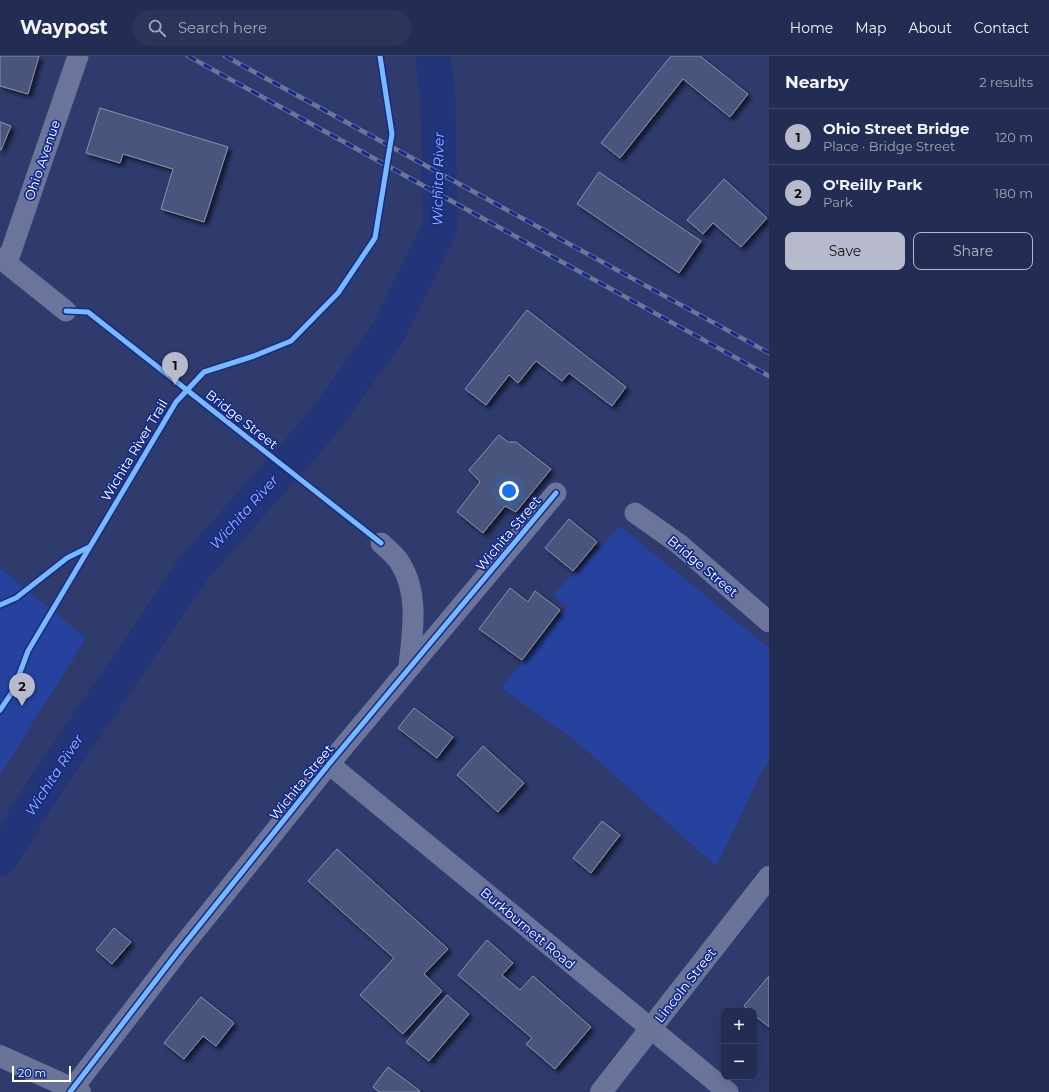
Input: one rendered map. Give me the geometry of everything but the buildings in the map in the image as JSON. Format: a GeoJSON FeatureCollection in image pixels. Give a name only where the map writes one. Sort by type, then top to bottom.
{"type":"FeatureCollection","features":[{"type":"Feature","properties":{"kind":"main road","name":"Lincoln Street"},"geometry":{"type":"LineString","coordinates":[[601,1092],[651,1030],[769,877]]}},
{"type":"Feature","properties":{"kind":"main road"},"geometry":{"type":"LineString","coordinates":[[5,1058],[74,1091]]}},
{"type":"Feature","properties":{"kind":"street","name":"Ohio Avenue"},"geometry":{"type":"LineString","coordinates":[[3,261],[78,56]]}},
{"type":"Feature","properties":{"kind":"street"},"geometry":{"type":"LineString","coordinates":[[3,261],[66,311]]}},
{"type":"Feature","properties":{"kind":"street","name":"Wichita Street"},"geometry":{"type":"LineString","coordinates":[[74,1091],[177,953],[329,764],[556,492]]}},
{"type":"Feature","properties":{"kind":"street","name":"Bridge Street"},"geometry":{"type":"LineString","coordinates":[[635,513],[679,544],[769,622]]}},
{"type":"Feature","properties":{"kind":"street"},"geometry":{"type":"LineString","coordinates":[[381,543],[400,563],[411,591],[414,622],[409,667]]}},
{"type":"Feature","properties":{"kind":"street","name":"Burkburnett Road"},"geometry":{"type":"LineString","coordinates":[[329,764],[728,1092]]}},
{"type":"Feature","properties":{"kind":"shaded area"},"geometry":{"type":"Polygon","coordinates":[[[620,526],[769,648],[769,761],[762,771],[716,866],[576,741],[501,688],[567,607],[553,595],[620,526]]]}},
{"type":"Feature","properties":{"kind":"shaded area"},"geometry":{"type":"Polygon","coordinates":[[[0,568],[86,638],[0,775],[0,568]]]}},
{"type":"Feature","properties":{"kind":"waterway","name":"Wichita River"},"geometry":{"type":"LineString","coordinates":[[0,859],[44,788],[195,567],[323,423],[389,331],[440,227],[438,98],[433,56]]}},
{"type":"Feature","properties":{"kind":"railway"},"geometry":{"type":"LineString","coordinates":[[188,56],[769,376]]}},
{"type":"Feature","properties":{"kind":"railway"},"geometry":{"type":"LineString","coordinates":[[225,56],[769,353]]}},
{"type":"Feature","properties":{"kind":"cycle path","name":"Wichita River Trail"},"geometry":{"type":"LineString","coordinates":[[0,710],[13,691],[28,651],[176,402],[204,372],[254,356],[291,341],[338,293],[375,238],[392,134],[380,56]]}},
{"type":"Feature","properties":{"kind":"cycle path"},"geometry":{"type":"LineString","coordinates":[[66,311],[88,312],[381,543]]}},
{"type":"Feature","properties":{"kind":"cycle path"},"geometry":{"type":"LineString","coordinates":[[70,1092],[177,953],[329,764],[556,493]]}},
{"type":"Feature","properties":{"kind":"cycle path"},"geometry":{"type":"LineString","coordinates":[[0,605],[16,598],[67,558],[89,547]]}},
{"type":"Feature","properties":{"kind":"place","name":"Ohio Street Bridge"},"geometry":{"type":"Point","coordinates":[175,385]}},
{"type":"Feature","properties":{"kind":"place","name":"O'Reilly Park"},"geometry":{"type":"Point","coordinates":[22,706]}}]}
